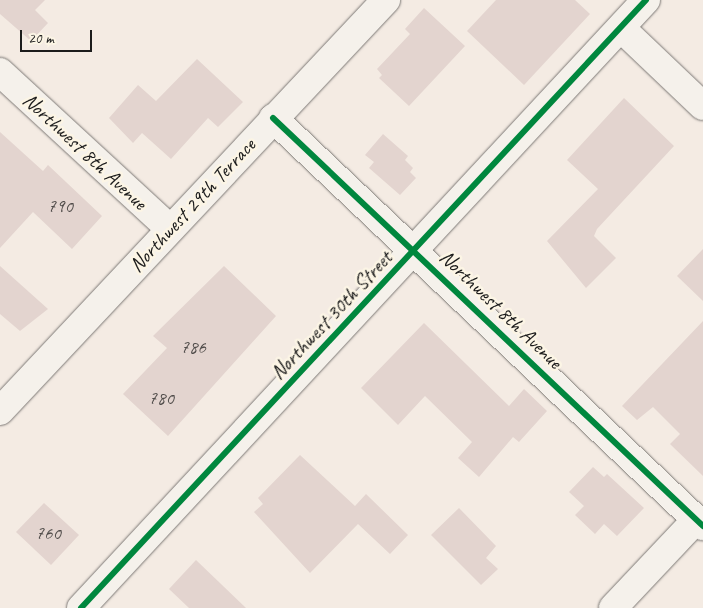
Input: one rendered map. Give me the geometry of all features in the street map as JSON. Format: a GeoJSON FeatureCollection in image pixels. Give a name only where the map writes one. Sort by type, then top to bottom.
{"type":"FeatureCollection","features":[{"type":"Feature","properties":{"kind":"street","name":"Northwest 29th Terrace"},"geometry":{"type":"LineString","coordinates":[[0,412],[273,118],[386,0]]}},
{"type":"Feature","properties":{"kind":"street","name":"Northwest 30th Street"},"geometry":{"type":"LineString","coordinates":[[81,608],[646,0]]}},
{"type":"Feature","properties":{"kind":"street"},"geometry":{"type":"LineString","coordinates":[[621,28],[703,106]]}},
{"type":"Feature","properties":{"kind":"street","name":"Northwest 8th Avenue"},"geometry":{"type":"LineString","coordinates":[[0,72],[170,230]]}},
{"type":"Feature","properties":{"kind":"street","name":"Northwest 8th Avenue"},"geometry":{"type":"LineString","coordinates":[[273,118],[415,249],[700,523]]}},
{"type":"Feature","properties":{"kind":"street"},"geometry":{"type":"LineString","coordinates":[[613,608],[700,523]]}},
{"type":"Feature","properties":{"kind":"building"},"geometry":{"type":"Polygon","coordinates":[[[0,0],[45,0],[35,10],[48,23],[31,41],[0,14],[0,0]]]}},
{"type":"Feature","properties":{"kind":"building"},"geometry":{"type":"Polygon","coordinates":[[[496,0],[575,0],[590,14],[524,85],[467,31],[496,0]]]}},
{"type":"Feature","properties":{"kind":"building"},"geometry":{"type":"Polygon","coordinates":[[[424,8],[465,46],[409,106],[379,78],[382,75],[377,69],[410,34],[405,29],[424,8]]]}},
{"type":"Feature","properties":{"kind":"building"},"geometry":{"type":"Polygon","coordinates":[[[197,59],[243,102],[218,127],[208,118],[171,159],[142,133],[133,143],[109,118],[138,85],[156,101],[197,59]]]}},
{"type":"Feature","properties":{"kind":"building"},"geometry":{"type":"Polygon","coordinates":[[[624,98],[674,146],[597,229],[594,236],[616,258],[586,288],[547,241],[598,189],[567,160],[624,98]]]}},
{"type":"Feature","properties":{"kind":"building"},"geometry":{"type":"Polygon","coordinates":[[[0,132],[43,171],[48,165],[102,216],[72,249],[33,212],[0,248],[0,132]]]}},
{"type":"Feature","properties":{"kind":"building"},"geometry":{"type":"Polygon","coordinates":[[[383,134],[408,156],[405,160],[413,168],[410,172],[416,178],[400,195],[369,168],[374,162],[365,155],[383,134]]]}},
{"type":"Feature","properties":{"kind":"building"},"geometry":{"type":"Polygon","coordinates":[[[703,249],[703,301],[677,276],[703,249]]]}},
{"type":"Feature","properties":{"kind":"building"},"geometry":{"type":"Polygon","coordinates":[[[0,266],[48,309],[20,331],[0,314],[0,266]]]}},
{"type":"Feature","properties":{"kind":"building"},"geometry":{"type":"Polygon","coordinates":[[[224,266],[276,316],[168,436],[123,394],[167,348],[153,336],[224,266]]]}},
{"type":"Feature","properties":{"kind":"building"},"geometry":{"type":"Polygon","coordinates":[[[703,321],[703,476],[670,444],[680,434],[653,407],[637,420],[622,406],[703,321]]]}},
{"type":"Feature","properties":{"kind":"building"},"geometry":{"type":"Polygon","coordinates":[[[424,323],[509,406],[524,389],[547,411],[519,442],[513,437],[479,477],[458,458],[472,442],[425,396],[398,425],[361,388],[424,323]]]}},
{"type":"Feature","properties":{"kind":"building"},"geometry":{"type":"Polygon","coordinates":[[[300,455],[355,506],[366,494],[408,535],[390,554],[358,524],[310,573],[254,512],[263,504],[258,498],[300,455]]]}},
{"type":"Feature","properties":{"kind":"building"},"geometry":{"type":"Polygon","coordinates":[[[593,467],[604,477],[607,474],[644,508],[617,536],[604,524],[595,534],[575,515],[584,506],[569,492],[593,467]]]}},
{"type":"Feature","properties":{"kind":"building"},"geometry":{"type":"Polygon","coordinates":[[[44,503],[79,535],[51,565],[16,532],[44,503]]]}},
{"type":"Feature","properties":{"kind":"building"},"geometry":{"type":"Polygon","coordinates":[[[459,508],[496,546],[486,558],[498,569],[481,585],[431,535],[459,508]]]}},
{"type":"Feature","properties":{"kind":"building"},"geometry":{"type":"Polygon","coordinates":[[[196,560],[246,608],[189,608],[169,589],[196,560]]]}},
{"type":"Feature","properties":{"kind":"cycle path"},"geometry":{"type":"LineString","coordinates":[[81,608],[646,0]]}},
{"type":"Feature","properties":{"kind":"cycle path"},"geometry":{"type":"LineString","coordinates":[[273,118],[703,526]]}}]}
